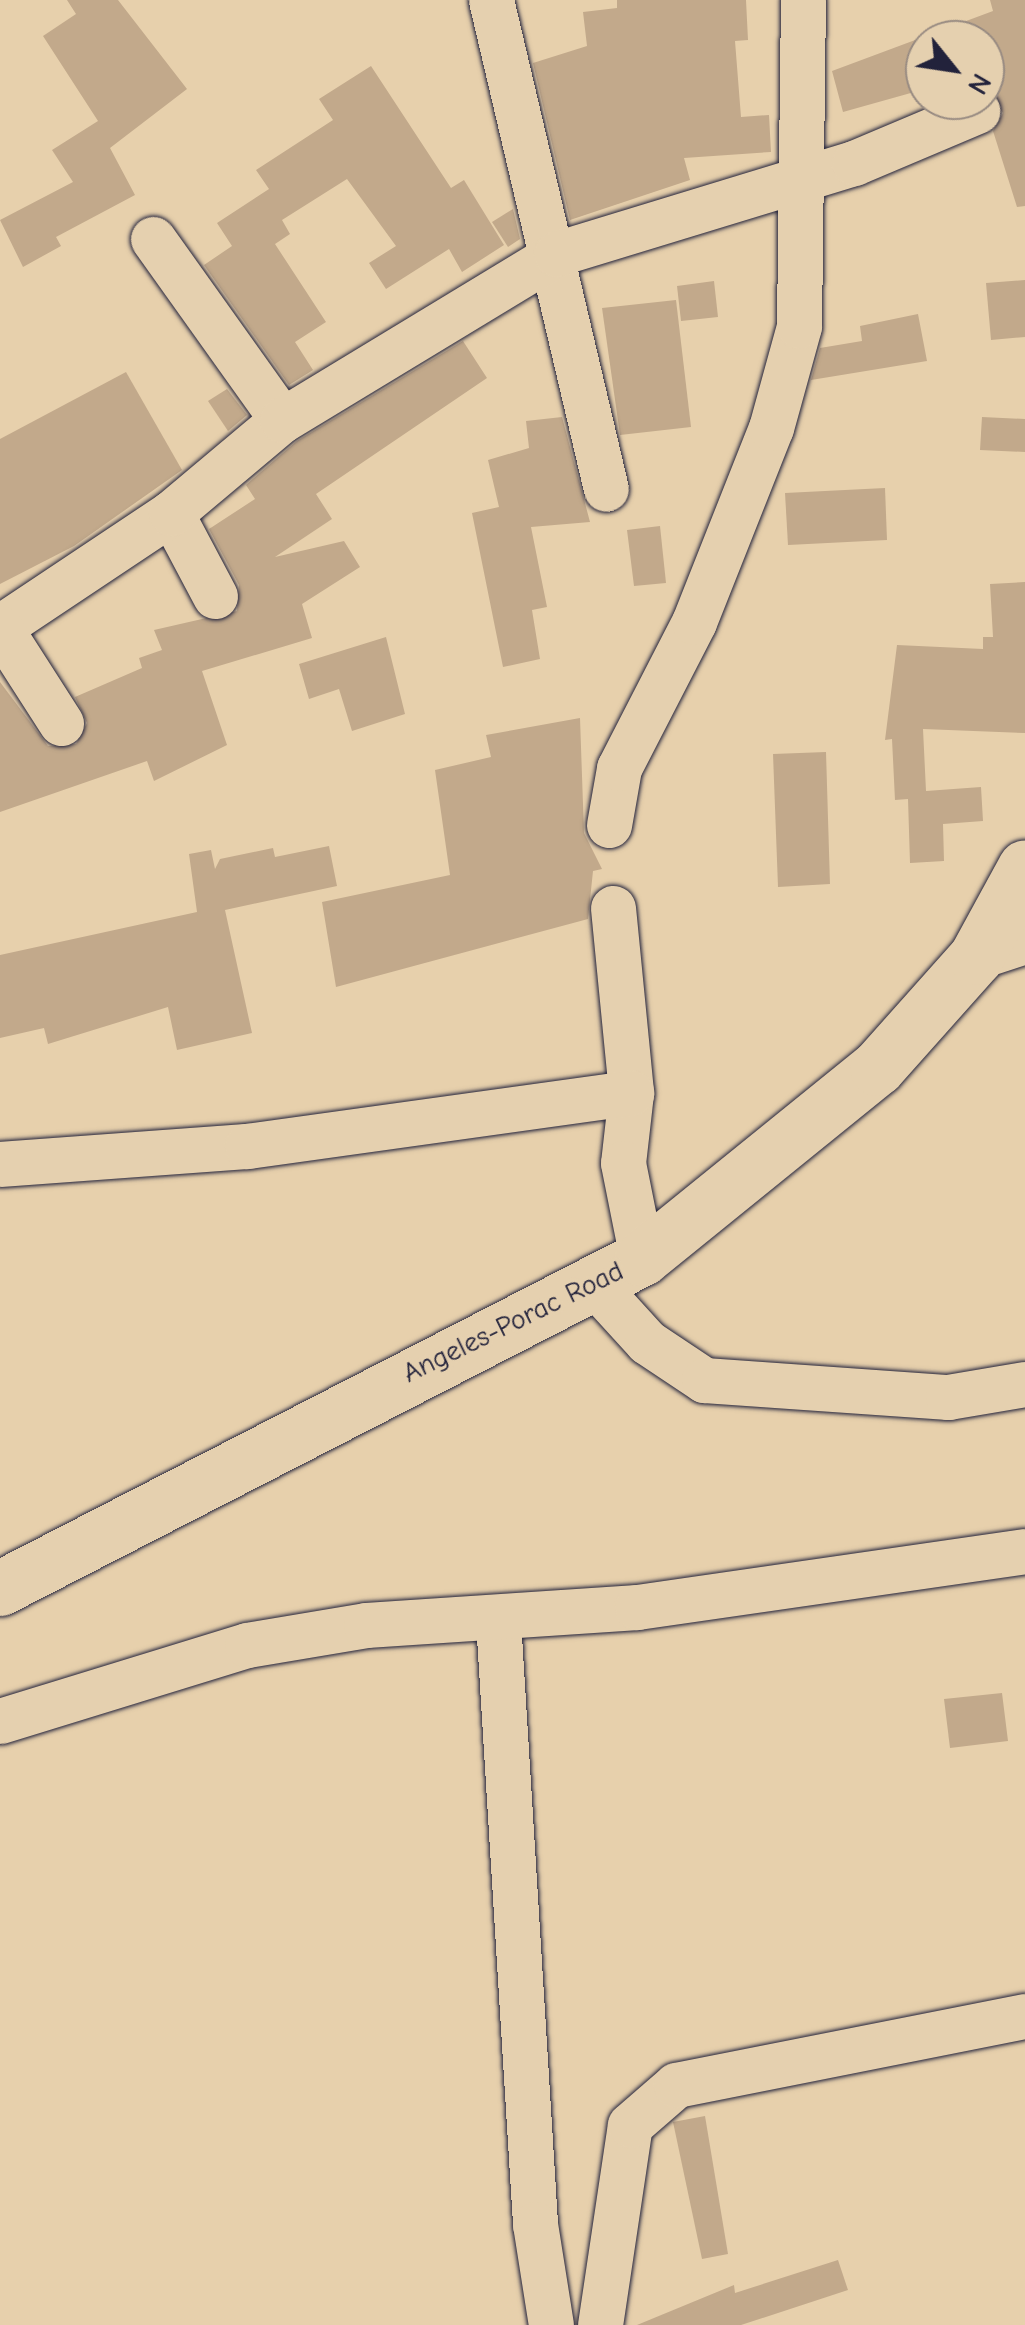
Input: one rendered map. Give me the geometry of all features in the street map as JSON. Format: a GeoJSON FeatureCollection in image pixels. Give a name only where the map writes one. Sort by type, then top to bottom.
{"type":"FeatureCollection","features":[{"type":"Feature","properties":{"kind":"main road","name":"Angeles-Porac Road"},"geometry":{"type":"LineString","coordinates":[[0,1588],[378,1387],[596,1286],[642,1258],[877,1068],[1000,949],[1025,867]]}},
{"type":"Feature","properties":{"kind":"street"},"geometry":{"type":"LineString","coordinates":[[490,0],[556,254],[606,489]]}},
{"type":"Feature","properties":{"kind":"street"},"geometry":{"type":"LineString","coordinates":[[610,825],[619,768],[694,622],[787,377],[800,326],[803,0]]}},
{"type":"Feature","properties":{"kind":"street"},"geometry":{"type":"LineString","coordinates":[[60,723],[0,628],[171,513],[282,420],[556,254],[804,180],[957,120]]}},
{"type":"Feature","properties":{"kind":"street"},"geometry":{"type":"LineString","coordinates":[[153,239],[282,420]]}},
{"type":"Feature","properties":{"kind":"street"},"geometry":{"type":"LineString","coordinates":[[171,513],[215,596]]}},
{"type":"Feature","properties":{"kind":"street"},"geometry":{"type":"LineString","coordinates":[[612,908],[631,1093],[623,1163],[642,1258]]}},
{"type":"Feature","properties":{"kind":"street"},"geometry":{"type":"LineString","coordinates":[[0,1164],[248,1146],[631,1093]]}},
{"type":"Feature","properties":{"kind":"street"},"geometry":{"type":"LineString","coordinates":[[596,1286],[647,1342],[704,1380],[948,1396],[1025,1384]]}},
{"type":"Feature","properties":{"kind":"street"},"geometry":{"type":"LineString","coordinates":[[0,1721],[247,1645],[366,1625],[498,1620],[1025,1552]]}},
{"type":"Feature","properties":{"kind":"street"},"geometry":{"type":"LineString","coordinates":[[498,1620],[534,2224],[551,2325]]}},
{"type":"Feature","properties":{"kind":"street"},"geometry":{"type":"LineString","coordinates":[[600,2325],[630,2125],[676,2085],[1025,2016]]}},
{"type":"Feature","properties":{"kind":"building"},"geometry":{"type":"Polygon","coordinates":[[[67,0],[118,0],[187,89],[110,148],[135,195],[56,237],[61,246],[23,267],[0,220],[73,182],[52,150],[98,121],[43,36],[76,14],[67,0]]]}},
{"type":"Feature","properties":{"kind":"building"},"geometry":{"type":"Polygon","coordinates":[[[617,0],[746,0],[748,40],[735,41],[741,117],[769,115],[771,152],[684,158],[690,180],[570,220],[533,63],[587,46],[583,12],[617,8],[617,0]]]}},
{"type":"Feature","properties":{"kind":"building"},"geometry":{"type":"Polygon","coordinates":[[[990,0],[1025,0],[1025,206],[1017,207],[993,131],[999,120],[1005,120],[1005,20],[969,20],[993,11],[990,0]]]}},
{"type":"Feature","properties":{"kind":"building"},"geometry":{"type":"Polygon","coordinates":[[[905,44],[905,95],[843,112],[832,71],[905,44]]]}},
{"type":"Feature","properties":{"kind":"building"},"geometry":{"type":"Polygon","coordinates":[[[371,66],[451,188],[464,180],[504,245],[462,272],[449,249],[386,289],[369,263],[396,246],[347,179],[282,220],[290,234],[275,244],[326,322],[295,342],[313,370],[289,385],[204,265],[232,246],[217,223],[269,189],[256,170],[333,120],[319,99],[371,66]]]}},
{"type":"Feature","properties":{"kind":"building"},"geometry":{"type":"Polygon","coordinates":[[[513,209],[520,239],[508,247],[492,222],[513,209]]]}},
{"type":"Feature","properties":{"kind":"building"},"geometry":{"type":"Polygon","coordinates":[[[1025,280],[1025,337],[991,340],[986,283],[1025,280]]]}},
{"type":"Feature","properties":{"kind":"building"},"geometry":{"type":"Polygon","coordinates":[[[714,281],[718,317],[681,321],[677,286],[714,281]]]}},
{"type":"Feature","properties":{"kind":"building"},"geometry":{"type":"Polygon","coordinates":[[[676,300],[691,427],[620,435],[602,308],[676,300]]]}},
{"type":"Feature","properties":{"kind":"building"},"geometry":{"type":"Polygon","coordinates":[[[918,314],[927,361],[811,380],[820,348],[862,341],[860,326],[918,314]]]}},
{"type":"Feature","properties":{"kind":"building"},"geometry":{"type":"Polygon","coordinates":[[[463,341],[487,378],[316,494],[332,519],[275,557],[344,541],[360,567],[302,604],[312,638],[202,671],[227,745],[154,781],[147,761],[0,812],[0,682],[48,746],[76,744],[87,723],[75,697],[142,668],[139,658],[162,650],[154,630],[237,611],[239,585],[209,529],[255,499],[246,485],[297,441],[463,341]]]}},
{"type":"Feature","properties":{"kind":"building"},"geometry":{"type":"Polygon","coordinates":[[[126,372],[182,470],[74,546],[0,584],[0,439],[126,372]]]}},
{"type":"Feature","properties":{"kind":"building"},"geometry":{"type":"Polygon","coordinates":[[[227,389],[247,415],[228,431],[208,401],[227,389]]]}},
{"type":"Feature","properties":{"kind":"building"},"geometry":{"type":"Polygon","coordinates":[[[562,417],[590,522],[531,527],[547,607],[532,610],[540,659],[503,667],[472,513],[499,507],[488,460],[529,448],[526,421],[562,417]]]}},
{"type":"Feature","properties":{"kind":"building"},"geometry":{"type":"Polygon","coordinates":[[[982,417],[1025,419],[1025,452],[980,450],[982,417]]]}},
{"type":"Feature","properties":{"kind":"building"},"geometry":{"type":"Polygon","coordinates":[[[885,488],[887,540],[788,545],[785,493],[885,488]]]}},
{"type":"Feature","properties":{"kind":"building"},"geometry":{"type":"Polygon","coordinates":[[[660,526],[666,583],[634,586],[627,530],[660,526]]]}},
{"type":"Feature","properties":{"kind":"building"},"geometry":{"type":"Polygon","coordinates":[[[1025,582],[1025,733],[923,729],[926,791],[981,787],[983,821],[943,824],[944,861],[910,863],[908,799],[895,800],[892,739],[885,740],[897,645],[983,649],[983,637],[993,637],[990,584],[1025,582]]]}},
{"type":"Feature","properties":{"kind":"building"},"geometry":{"type":"Polygon","coordinates":[[[386,637],[405,714],[352,731],[339,689],[309,699],[299,664],[386,637]]]}},
{"type":"Feature","properties":{"kind":"building"},"geometry":{"type":"Polygon","coordinates":[[[580,718],[584,833],[602,869],[593,871],[588,919],[336,987],[322,902],[450,875],[435,770],[491,757],[486,735],[580,718]]]}},
{"type":"Feature","properties":{"kind":"building"},"geometry":{"type":"Polygon","coordinates":[[[826,752],[830,884],[778,887],[773,754],[826,752]]]}},
{"type":"Feature","properties":{"kind":"building"},"geometry":{"type":"Polygon","coordinates":[[[329,846],[337,886],[225,910],[252,1033],[177,1050],[168,1007],[48,1044],[44,1028],[0,1038],[0,955],[197,912],[189,854],[211,850],[215,869],[220,859],[273,848],[275,857],[329,846]]]}},
{"type":"Feature","properties":{"kind":"building"},"geometry":{"type":"Polygon","coordinates":[[[1002,1693],[1008,1741],[950,1748],[944,1699],[1002,1693]]]}},
{"type":"Feature","properties":{"kind":"building"},"geometry":{"type":"Polygon","coordinates":[[[705,2116],[728,2254],[702,2259],[673,2122],[705,2116]]]}},
{"type":"Feature","properties":{"kind":"building"},"geometry":{"type":"Polygon","coordinates":[[[838,2260],[848,2290],[741,2325],[637,2325],[734,2285],[735,2293],[838,2260]]]}}]}
